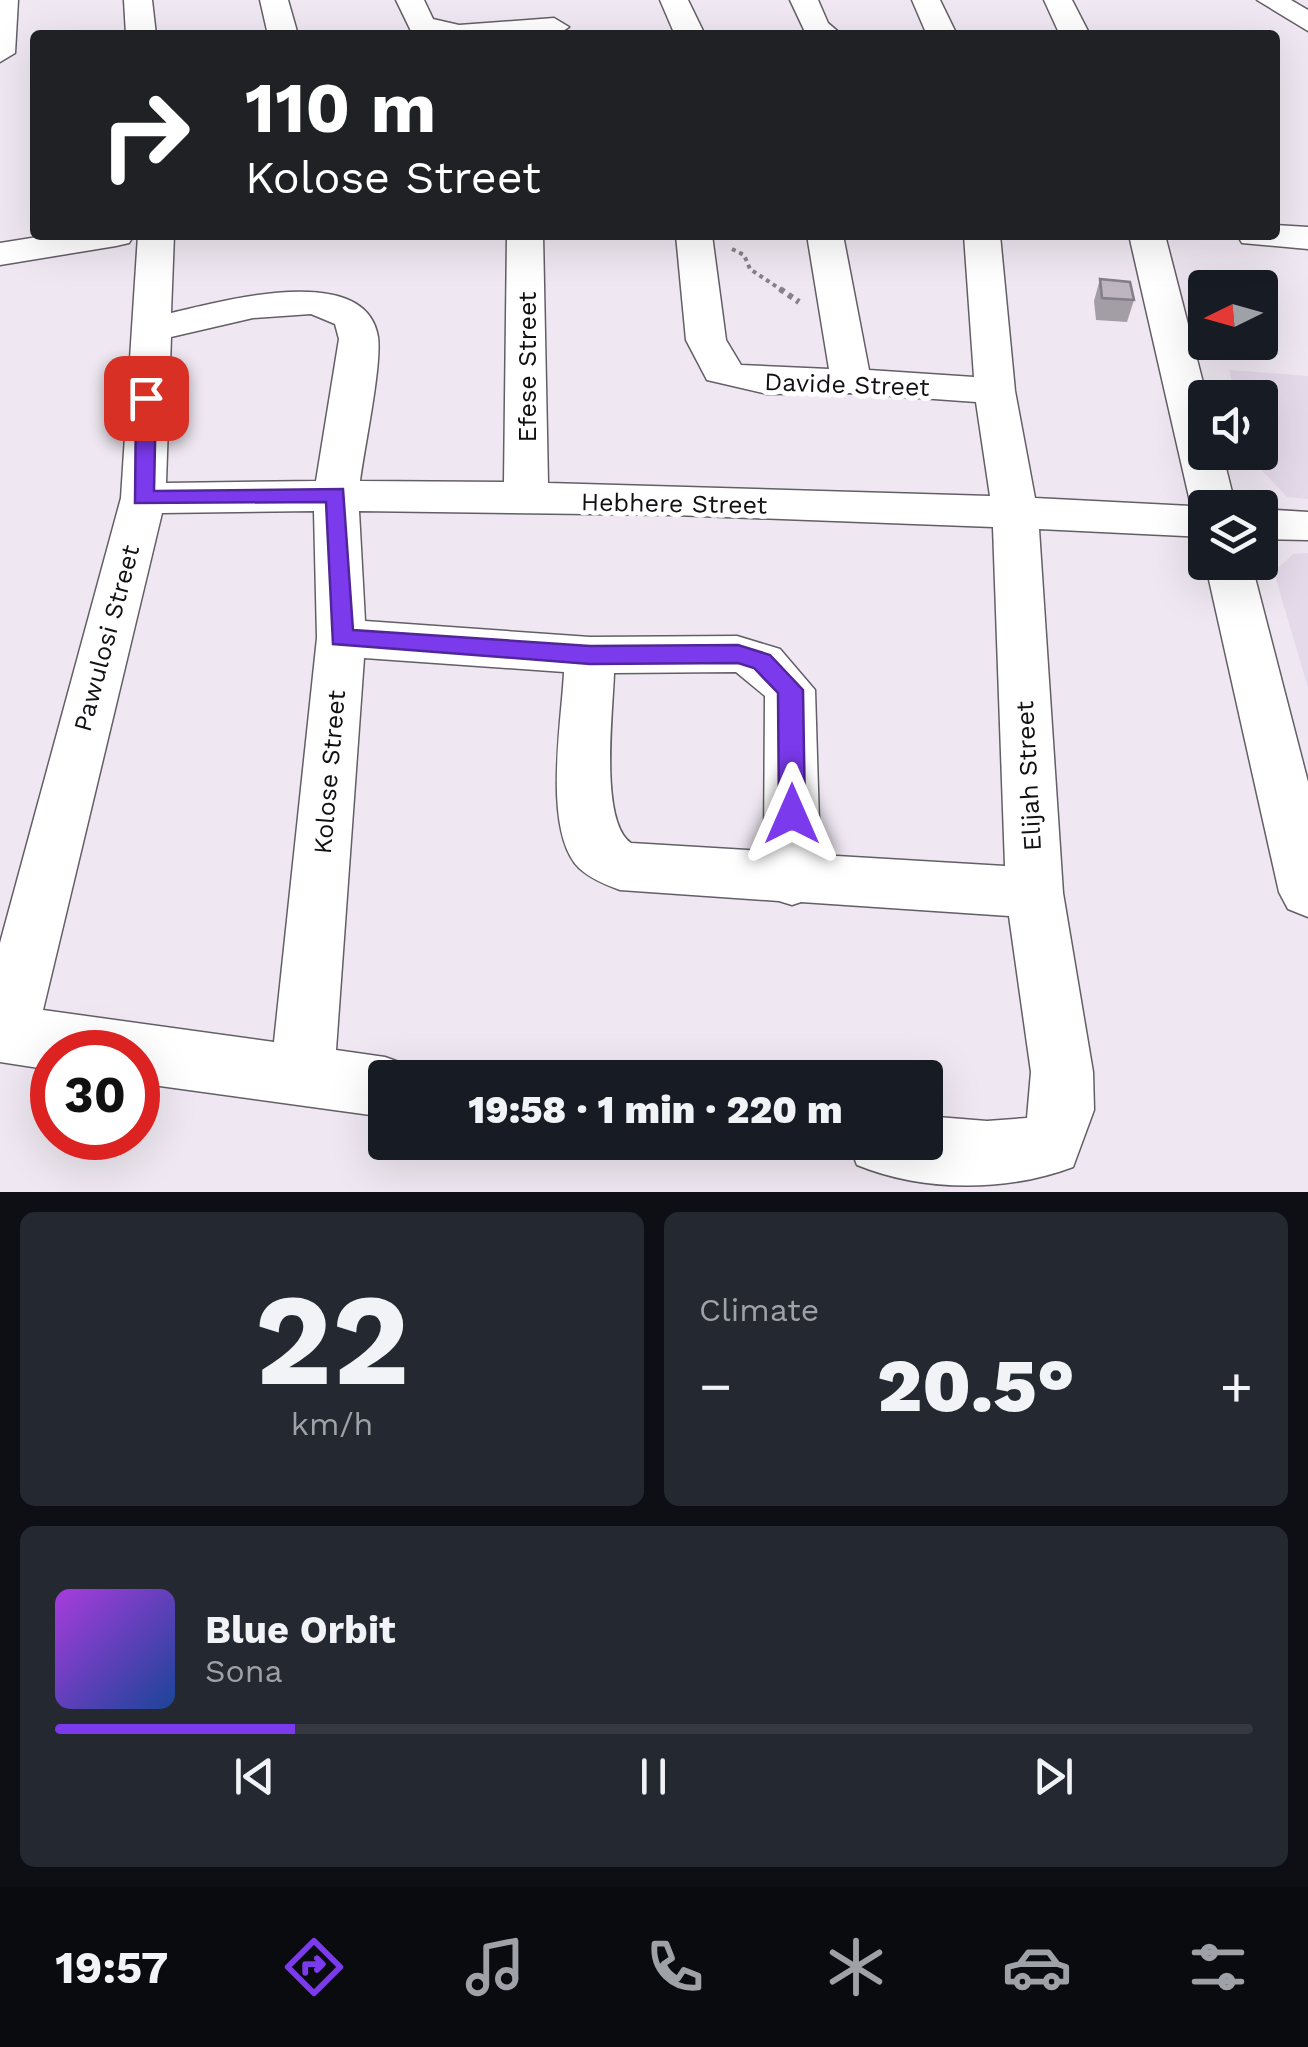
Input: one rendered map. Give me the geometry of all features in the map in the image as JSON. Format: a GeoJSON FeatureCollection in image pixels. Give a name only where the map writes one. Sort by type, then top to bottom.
{"type":"FeatureCollection","features":[{"type":"Feature","properties":{"kind":"street"},"geometry":{"type":"LineString","coordinates":[[0,52],[4,0]]}},
{"type":"Feature","properties":{"kind":"street"},"geometry":{"type":"LineString","coordinates":[[138,0],[141,30]]}},
{"type":"Feature","properties":{"kind":"street"},"geometry":{"type":"LineString","coordinates":[[274,0],[282,30]]}},
{"type":"Feature","properties":{"kind":"street"},"geometry":{"type":"LineString","coordinates":[[410,0],[421,25],[430,30]]}},
{"type":"Feature","properties":{"kind":"street"},"geometry":{"type":"LineString","coordinates":[[674,0],[688,30]]}},
{"type":"Feature","properties":{"kind":"street"},"geometry":{"type":"LineString","coordinates":[[804,0],[819,30]]}},
{"type":"Feature","properties":{"kind":"street"},"geometry":{"type":"LineString","coordinates":[[926,0],[940,30]]}},
{"type":"Feature","properties":{"kind":"street"},"geometry":{"type":"LineString","coordinates":[[1058,0],[1073,30]]}},
{"type":"Feature","properties":{"kind":"street"},"geometry":{"type":"LineString","coordinates":[[1271,0],[1308,22]]}},
{"type":"Feature","properties":{"kind":"street"},"geometry":{"type":"LineString","coordinates":[[487,30],[552,21]]}},
{"type":"Feature","properties":{"kind":"street"},"geometry":{"type":"LineString","coordinates":[[1280,236],[1308,238]]}},
{"type":"Feature","properties":{"kind":"street"},"geometry":{"type":"LineString","coordinates":[[0,254],[85,240]]}},
{"type":"Feature","properties":{"kind":"street","name":"Pawulosi Street"},"geometry":{"type":"LineString","coordinates":[[3,1034],[143,498],[148,330],[156,240]]}},
{"type":"Feature","properties":{"kind":"street","name":"Efese Street"},"geometry":{"type":"LineString","coordinates":[[525,240],[526,500]]}},
{"type":"Feature","properties":{"kind":"street","name":"Davide Street"},"geometry":{"type":"LineString","coordinates":[[706,240],[706,340],[721,371],[742,380],[768,382],[849,371],[995,390]]}},
{"type":"Feature","properties":{"kind":"street"},"geometry":{"type":"LineString","coordinates":[[826,240],[849,371]]}},
{"type":"Feature","properties":{"kind":"street","name":"Elijah Street"},"geometry":{"type":"LineString","coordinates":[[943,1149],[992,1155],[1024,1153],[1050,1144],[1062,1110],[1062,1072],[1034,892],[1016,512],[995,390],[982,240]]}},
{"type":"Feature","properties":{"kind":"street"},"geometry":{"type":"LineString","coordinates":[[1148,240],[1210,490]]}},
{"type":"Feature","properties":{"kind":"street","name":"Kolose Street"},"geometry":{"type":"LineString","coordinates":[[148,330],[296,302],[333,306],[351,317],[360,338],[336,494],[341,638],[302,1078]]}},
{"type":"Feature","properties":{"kind":"street","name":"Hebhere Street"},"geometry":{"type":"LineString","coordinates":[[143,498],[336,494],[1016,512],[1188,521]]}},
{"type":"Feature","properties":{"kind":"street"},"geometry":{"type":"LineString","coordinates":[[1232,580],[1308,892]]}},
{"type":"Feature","properties":{"kind":"street"},"geometry":{"type":"LineString","coordinates":[[341,638],[590,655],[738,654],[762,662],[781,676],[790,690],[792,881]]}},
{"type":"Feature","properties":{"kind":"street"},"geometry":{"type":"LineString","coordinates":[[590,655],[584,806],[597,850],[620,866],[792,881],[1034,892]]}},
{"type":"Feature","properties":{"kind":"street"},"geometry":{"type":"LineString","coordinates":[[3,1034],[30,1038]]}},
{"type":"Feature","properties":{"kind":"street"},"geometry":{"type":"LineString","coordinates":[[160,1057],[368,1085]]}},
{"type":"Feature","properties":{"kind":"path"},"geometry":{"type":"LineString","coordinates":[[710,240],[744,255],[750,269],[798,301],[804,320],[849,371]]}},
{"type":"Feature","properties":{"kind":"shaded area"},"geometry":{"type":"Polygon","coordinates":[[[1229,370],[1308,376],[1308,499],[1287,497],[1261,470],[1278,470],[1278,380],[1232,380],[1229,370]]]}},
{"type":"Feature","properties":{"kind":"shaded area"},"geometry":{"type":"Polygon","coordinates":[[[1308,553],[1308,688],[1276,580],[1278,568],[1293,554],[1308,553]]]}},
{"type":"Feature","properties":{"kind":"building"},"geometry":{"type":"Polygon","coordinates":[[[1100,279],[1130,282],[1134,300],[1102,298],[1100,279]]]}},
{"type":"Feature","properties":{"kind":"route"},"geometry":{"type":"LineString","coordinates":[[146,398],[143,498],[336,494],[341,638],[590,655],[738,654],[762,662],[781,676],[790,690],[792,814]]}}]}
